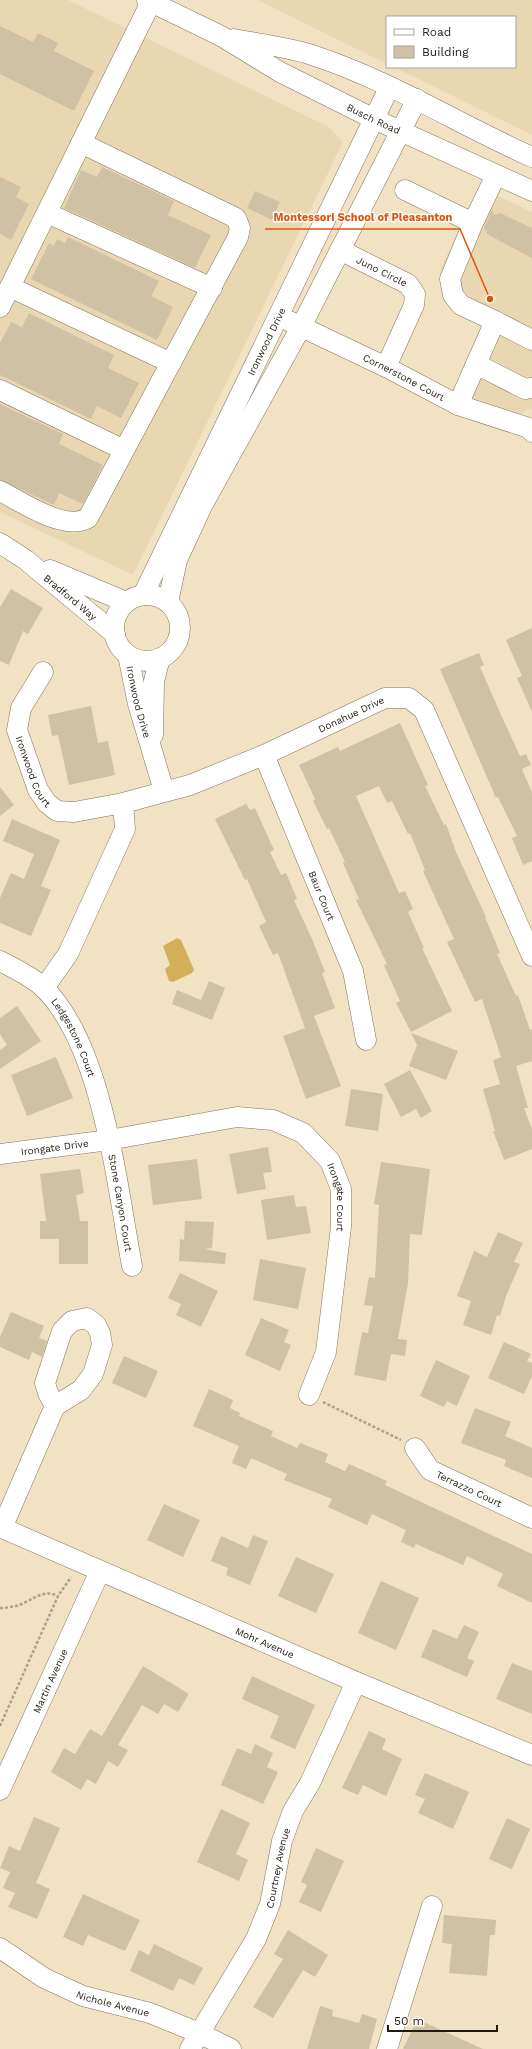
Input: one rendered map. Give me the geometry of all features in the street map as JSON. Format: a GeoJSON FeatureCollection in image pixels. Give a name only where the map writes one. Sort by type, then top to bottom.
{"type":"FeatureCollection","features":[{"type":"Feature","properties":{"kind":"street","name":"Busch Road"},"geometry":{"type":"LineString","coordinates":[[149,1],[175,6],[280,72],[374,119],[532,191]]}},
{"type":"Feature","properties":{"kind":"street"},"geometry":{"type":"LineString","coordinates":[[0,307],[149,1]]}},
{"type":"Feature","properties":{"kind":"street","name":"Busch Road"},"geometry":{"type":"LineString","coordinates":[[221,36],[310,54],[353,70],[417,99],[532,157]]}},
{"type":"Feature","properties":{"kind":"street","name":"Ironwood Drive"},"geometry":{"type":"LineString","coordinates":[[134,599],[278,316],[390,88]]}},
{"type":"Feature","properties":{"kind":"street"},"geometry":{"type":"LineString","coordinates":[[168,602],[177,560],[202,506],[301,326],[417,99]]}},
{"type":"Feature","properties":{"kind":"street"},"geometry":{"type":"LineString","coordinates":[[0,491],[62,522],[82,522],[88,518],[238,237],[240,228],[236,218],[81,143]]}},
{"type":"Feature","properties":{"kind":"street"},"geometry":{"type":"LineString","coordinates":[[496,175],[473,223],[450,279],[453,295],[461,305],[532,340]]}},
{"type":"Feature","properties":{"kind":"street"},"geometry":{"type":"LineString","coordinates":[[405,190],[473,223]]}},
{"type":"Feature","properties":{"kind":"street"},"geometry":{"type":"LineString","coordinates":[[47,213],[212,288]]}},
{"type":"Feature","properties":{"kind":"street","name":"Juno Circle"},"geometry":{"type":"LineString","coordinates":[[340,250],[408,284],[415,294],[414,305],[386,367]]}},
{"type":"Feature","properties":{"kind":"street"},"geometry":{"type":"LineString","coordinates":[[10,287],[171,363]]}},
{"type":"Feature","properties":{"kind":"street","name":"Cornerstone Court"},"geometry":{"type":"LineString","coordinates":[[278,316],[386,367],[458,404],[531,428]]}},
{"type":"Feature","properties":{"kind":"street"},"geometry":{"type":"LineString","coordinates":[[458,404],[495,321]]}},
{"type":"Feature","properties":{"kind":"street"},"geometry":{"type":"LineString","coordinates":[[476,364],[525,389],[532,388]]}},
{"type":"Feature","properties":{"kind":"street"},"geometry":{"type":"LineString","coordinates":[[0,390],[124,450]]}},
{"type":"Feature","properties":{"kind":"street","name":"Bradford Way"},"geometry":{"type":"LineString","coordinates":[[0,542],[26,560],[115,634]]}},
{"type":"Feature","properties":{"kind":"street","name":"Bradford Way"},"geometry":{"type":"LineString","coordinates":[[26,560],[134,599]]}},
{"type":"Feature","properties":{"kind":"street"},"geometry":{"type":"LineString","coordinates":[[152,595],[168,602],[179,617],[180,635],[172,650],[160,658],[144,660],[128,655],[120,645],[115,634],[116,617],[134,599],[152,595]]}},
{"type":"Feature","properties":{"kind":"street","name":"Ironwood Drive"},"geometry":{"type":"LineString","coordinates":[[128,655],[138,704],[153,749],[164,791]]}},
{"type":"Feature","properties":{"kind":"street","name":"Ironwood Drive"},"geometry":{"type":"LineString","coordinates":[[153,749],[154,681],[160,658]]}},
{"type":"Feature","properties":{"kind":"street","name":"Ironwood Court"},"geometry":{"type":"LineString","coordinates":[[43,672],[21,708],[17,730],[38,790],[47,803],[57,811],[74,812],[123,803],[164,791]]}},
{"type":"Feature","properties":{"kind":"street","name":"Donahue Drive"},"geometry":{"type":"LineString","coordinates":[[164,791],[190,785],[264,755],[385,698],[409,698],[424,710],[527,930],[532,956]]}},
{"type":"Feature","properties":{"kind":"street","name":"Baur Court"},"geometry":{"type":"LineString","coordinates":[[264,755],[353,971],[366,1040]]}},
{"type":"Feature","properties":{"kind":"street"},"geometry":{"type":"LineString","coordinates":[[44,988],[68,954],[125,829],[123,803]]}},
{"type":"Feature","properties":{"kind":"street","name":"Ledgestone Court"},"geometry":{"type":"LineString","coordinates":[[0,961],[22,972],[44,988],[67,1017],[92,1072],[109,1140]]}},
{"type":"Feature","properties":{"kind":"street","name":"Irongate Court"},"geometry":{"type":"LineString","coordinates":[[109,1140],[237,1117],[273,1120],[304,1133],[330,1161],[341,1189],[341,1227],[326,1352],[309,1395]]}},
{"type":"Feature","properties":{"kind":"street","name":"Irongate Drive"},"geometry":{"type":"LineString","coordinates":[[0,1154],[109,1140]]}},
{"type":"Feature","properties":{"kind":"street","name":"Stone Canyon Court"},"geometry":{"type":"LineString","coordinates":[[109,1140],[132,1266]]}},
{"type":"Feature","properties":{"kind":"street"},"geometry":{"type":"LineString","coordinates":[[1,1528],[55,1406]]}},
{"type":"Feature","properties":{"kind":"street","name":"Terrazzo Court"},"geometry":{"type":"LineString","coordinates":[[415,1448],[430,1470],[532,1518]]}},
{"type":"Feature","properties":{"kind":"street","name":"Mohr Avenue"},"geometry":{"type":"LineString","coordinates":[[1,1528],[356,1682],[532,1754]]}},
{"type":"Feature","properties":{"kind":"street","name":"Martin Avenue"},"geometry":{"type":"LineString","coordinates":[[0,1790],[100,1571]]}},
{"type":"Feature","properties":{"kind":"street","name":"Courtney Avenue"},"geometry":{"type":"LineString","coordinates":[[194,2041],[256,1939],[270,1904],[282,1841],[293,1811],[310,1782],[356,1682]]}},
{"type":"Feature","properties":{"kind":"street"},"geometry":{"type":"LineString","coordinates":[[387,2049],[432,1906]]}},
{"type":"Feature","properties":{"kind":"street","name":"Nichole Avenue"},"geometry":{"type":"LineString","coordinates":[[0,1948],[44,1978],[83,1996],[150,2013],[194,2041],[231,2049]]}},
{"type":"Feature","properties":{"kind":"path"},"geometry":{"type":"LineString","coordinates":[[309,1395],[415,1448]]}},
{"type":"Feature","properties":{"kind":"path"},"geometry":{"type":"LineString","coordinates":[[0,1726],[58,1596],[70,1578],[100,1571]]}},
{"type":"Feature","properties":{"kind":"path"},"geometry":{"type":"LineString","coordinates":[[0,1608],[16,1606],[48,1593],[58,1596]]}},
{"type":"Feature","properties":{"kind":"shaded area"},"geometry":{"type":"Polygon","coordinates":[[[0,0],[68,0],[329,127],[343,142],[133,575],[0,512],[0,0]]]}},
{"type":"Feature","properties":{"kind":"shaded area"},"geometry":{"type":"Polygon","coordinates":[[[258,0],[532,0],[532,135],[396,68],[516,68],[516,16],[386,16],[386,64],[258,0]]]}},
{"type":"Feature","properties":{"kind":"shaded area"},"geometry":{"type":"Polygon","coordinates":[[[480,187],[532,212],[532,408],[518,415],[475,401],[453,390],[480,338],[481,328],[478,321],[441,280],[441,272],[442,265],[480,187]]]}},
{"type":"Feature","properties":{"kind":"shaded area"},"geometry":{"type":"Polygon","coordinates":[[[177,938],[181,940],[194,970],[192,973],[173,982],[169,981],[165,969],[170,965],[163,946],[177,938]]]}},
{"type":"Feature","properties":{"kind":"building"},"geometry":{"type":"Polygon","coordinates":[[[0,26],[33,42],[38,33],[58,43],[54,51],[94,71],[74,111],[0,74],[0,26]]]}},
{"type":"Feature","properties":{"kind":"building"},"geometry":{"type":"Polygon","coordinates":[[[102,167],[174,201],[168,215],[211,235],[195,268],[64,208],[81,170],[97,177],[102,167]]]}},
{"type":"Feature","properties":{"kind":"building"},"geometry":{"type":"Polygon","coordinates":[[[0,177],[21,187],[16,197],[29,204],[11,240],[0,234],[0,177]]]}},
{"type":"Feature","properties":{"kind":"building"},"geometry":{"type":"Polygon","coordinates":[[[255,191],[280,202],[272,220],[247,208],[255,191]]]}},
{"type":"Feature","properties":{"kind":"building"},"geometry":{"type":"Polygon","coordinates":[[[492,210],[494,215],[500,213],[532,228],[532,258],[487,234],[484,227],[492,210]]]}},
{"type":"Feature","properties":{"kind":"building"},"geometry":{"type":"Polygon","coordinates":[[[68,237],[159,281],[151,296],[173,307],[157,340],[31,279],[49,243],[54,246],[57,239],[65,243],[68,237]]]}},
{"type":"Feature","properties":{"kind":"building"},"geometry":{"type":"Polygon","coordinates":[[[29,313],[114,355],[108,368],[139,383],[121,418],[97,406],[91,419],[0,375],[0,343],[11,322],[22,327],[29,313]]]}},
{"type":"Feature","properties":{"kind":"building"},"geometry":{"type":"Polygon","coordinates":[[[0,404],[63,434],[59,444],[103,465],[83,504],[59,493],[54,505],[0,480],[0,404]]]}},
{"type":"Feature","properties":{"kind":"building"},"geometry":{"type":"Polygon","coordinates":[[[11,589],[43,608],[28,634],[23,631],[9,665],[0,661],[0,607],[11,589]]]}},
{"type":"Feature","properties":{"kind":"building"},"geometry":{"type":"Polygon","coordinates":[[[532,628],[532,712],[517,678],[522,676],[506,640],[532,628]]]}},
{"type":"Feature","properties":{"kind":"building"},"geometry":{"type":"Polygon","coordinates":[[[479,653],[484,665],[480,667],[520,756],[526,754],[531,765],[522,769],[532,793],[532,861],[523,865],[512,838],[517,836],[498,797],[496,798],[440,669],[479,653]]]}},
{"type":"Feature","properties":{"kind":"building"},"geometry":{"type":"Polygon","coordinates":[[[91,706],[98,743],[108,741],[115,775],[69,785],[58,735],[52,736],[48,715],[91,706]]]}},
{"type":"Feature","properties":{"kind":"building"},"geometry":{"type":"Polygon","coordinates":[[[400,723],[428,785],[425,786],[444,825],[446,824],[456,852],[486,917],[500,953],[497,954],[516,996],[518,995],[530,1030],[532,1029],[532,1061],[516,1066],[528,1108],[524,1108],[532,1129],[532,1149],[504,1160],[493,1131],[495,1131],[483,1089],[500,1084],[493,1060],[501,1057],[482,999],[475,1002],[447,942],[454,939],[423,871],[425,870],[410,833],[408,834],[392,801],[387,803],[379,786],[356,796],[399,893],[405,891],[413,909],[408,912],[424,948],[422,948],[452,1011],[411,1032],[396,1003],[400,1001],[384,965],[387,964],[356,900],[359,899],[343,863],[345,862],[329,828],[327,829],[313,801],[315,799],[299,765],[338,747],[340,751],[400,723]]]}},
{"type":"Feature","properties":{"kind":"building"},"geometry":{"type":"Polygon","coordinates":[[[0,787],[14,805],[0,816],[0,787]]]}},
{"type":"Feature","properties":{"kind":"building"},"geometry":{"type":"Polygon","coordinates":[[[246,804],[250,810],[255,808],[274,850],[270,852],[281,875],[286,873],[297,899],[294,900],[325,972],[322,973],[335,1008],[314,1016],[341,1086],[306,1099],[283,1036],[305,1028],[278,953],[273,955],[259,926],[266,922],[247,879],[245,880],[215,819],[246,804]]]}},
{"type":"Feature","properties":{"kind":"building"},"geometry":{"type":"Polygon","coordinates":[[[12,819],[60,840],[41,886],[51,890],[31,936],[0,923],[0,898],[11,873],[24,879],[34,854],[3,841],[12,819]]]}},
{"type":"Feature","properties":{"kind":"building"},"geometry":{"type":"Polygon","coordinates":[[[209,981],[225,988],[212,1020],[172,1004],[177,990],[201,1000],[209,981]]]}},
{"type":"Feature","properties":{"kind":"building"},"geometry":{"type":"Polygon","coordinates":[[[17,1006],[41,1041],[0,1069],[0,1050],[7,1045],[0,1034],[0,1018],[17,1006]]]}},
{"type":"Feature","properties":{"kind":"building"},"geometry":{"type":"Polygon","coordinates":[[[411,1033],[458,1051],[446,1080],[409,1066],[417,1045],[411,1033]]]}},
{"type":"Feature","properties":{"kind":"building"},"geometry":{"type":"Polygon","coordinates":[[[56,1057],[73,1098],[27,1116],[11,1075],[56,1057]]]}},
{"type":"Feature","properties":{"kind":"building"},"geometry":{"type":"Polygon","coordinates":[[[410,1070],[432,1111],[421,1118],[416,1109],[401,1117],[384,1084],[410,1070]]]}},
{"type":"Feature","properties":{"kind":"building"},"geometry":{"type":"Polygon","coordinates":[[[351,1089],[383,1094],[378,1131],[345,1126],[351,1089]]]}},
{"type":"Feature","properties":{"kind":"building"},"geometry":{"type":"Polygon","coordinates":[[[268,1147],[272,1172],[263,1173],[266,1189],[237,1194],[229,1154],[268,1147]]]}},
{"type":"Feature","properties":{"kind":"building"},"geometry":{"type":"Polygon","coordinates":[[[197,1159],[202,1199],[153,1205],[148,1165],[197,1159]]]}},
{"type":"Feature","properties":{"kind":"building"},"geometry":{"type":"Polygon","coordinates":[[[381,1162],[430,1169],[422,1235],[410,1234],[408,1283],[398,1339],[407,1340],[405,1356],[391,1354],[386,1381],[354,1375],[362,1332],[368,1333],[373,1306],[364,1305],[369,1277],[375,1278],[379,1205],[374,1204],[381,1162]]]}},
{"type":"Feature","properties":{"kind":"building"},"geometry":{"type":"Polygon","coordinates":[[[80,1169],[84,1193],[76,1195],[80,1221],[88,1221],[88,1264],[59,1264],[59,1239],[40,1239],[40,1221],[46,1221],[40,1174],[80,1169]]]}},
{"type":"Feature","properties":{"kind":"building"},"geometry":{"type":"Polygon","coordinates":[[[294,1195],[296,1207],[306,1206],[311,1233],[267,1240],[261,1200],[294,1195]]]}},
{"type":"Feature","properties":{"kind":"building"},"geometry":{"type":"Polygon","coordinates":[[[185,1221],[214,1222],[212,1248],[204,1249],[226,1253],[225,1264],[179,1261],[180,1239],[184,1240],[185,1221]]]}},
{"type":"Feature","properties":{"kind":"building"},"geometry":{"type":"Polygon","coordinates":[[[498,1232],[523,1243],[514,1262],[520,1264],[506,1296],[500,1316],[497,1315],[491,1335],[463,1325],[471,1301],[457,1296],[474,1251],[487,1257],[498,1232]]]}},
{"type":"Feature","properties":{"kind":"building"},"geometry":{"type":"Polygon","coordinates":[[[260,1259],[306,1268],[298,1309],[253,1300],[260,1259]]]}},
{"type":"Feature","properties":{"kind":"building"},"geometry":{"type":"Polygon","coordinates":[[[180,1273],[218,1291],[201,1327],[176,1315],[181,1304],[168,1298],[180,1273]]]}},
{"type":"Feature","properties":{"kind":"building"},"geometry":{"type":"Polygon","coordinates":[[[11,1312],[44,1326],[39,1338],[47,1341],[42,1357],[32,1352],[29,1360],[0,1347],[0,1337],[11,1312]]]}},
{"type":"Feature","properties":{"kind":"building"},"geometry":{"type":"Polygon","coordinates":[[[261,1318],[289,1330],[284,1342],[291,1345],[280,1371],[245,1355],[261,1318]]]}},
{"type":"Feature","properties":{"kind":"building"},"geometry":{"type":"Polygon","coordinates":[[[504,1342],[531,1354],[527,1361],[532,1363],[532,1376],[524,1394],[488,1378],[504,1342]]]}},
{"type":"Feature","properties":{"kind":"building"},"geometry":{"type":"Polygon","coordinates":[[[124,1356],[158,1371],[146,1398],[112,1383],[124,1356]]]}},
{"type":"Feature","properties":{"kind":"building"},"geometry":{"type":"Polygon","coordinates":[[[436,1360],[470,1376],[457,1406],[447,1401],[444,1407],[420,1396],[436,1360]]]}},
{"type":"Feature","properties":{"kind":"building"},"geometry":{"type":"Polygon","coordinates":[[[209,1389],[233,1400],[230,1408],[240,1413],[239,1416],[273,1431],[271,1436],[297,1448],[300,1443],[328,1454],[325,1462],[345,1471],[349,1464],[387,1481],[385,1485],[532,1554],[532,1603],[497,1586],[503,1574],[467,1556],[463,1565],[416,1544],[414,1548],[401,1542],[406,1530],[372,1514],[367,1525],[328,1507],[332,1499],[284,1480],[287,1474],[251,1458],[246,1469],[232,1463],[239,1446],[193,1426],[209,1389]]]}},
{"type":"Feature","properties":{"kind":"building"},"geometry":{"type":"Polygon","coordinates":[[[475,1408],[511,1422],[505,1436],[532,1448],[532,1478],[504,1466],[506,1460],[461,1443],[475,1408]]]}},
{"type":"Feature","properties":{"kind":"building"},"geometry":{"type":"Polygon","coordinates":[[[164,1504],[200,1520],[183,1557],[147,1540],[164,1504]]]}},
{"type":"Feature","properties":{"kind":"building"},"geometry":{"type":"Polygon","coordinates":[[[253,1535],[268,1541],[250,1585],[226,1575],[228,1568],[211,1561],[221,1536],[248,1548],[253,1535]]]}},
{"type":"Feature","properties":{"kind":"building"},"geometry":{"type":"Polygon","coordinates":[[[296,1557],[334,1574],[316,1613],[278,1596],[296,1557]]]}},
{"type":"Feature","properties":{"kind":"building"},"geometry":{"type":"Polygon","coordinates":[[[381,1581],[419,1598],[396,1650],[358,1633],[381,1581]]]}},
{"type":"Feature","properties":{"kind":"building"},"geometry":{"type":"Polygon","coordinates":[[[464,1625],[479,1632],[467,1658],[474,1661],[467,1677],[421,1657],[433,1629],[457,1639],[464,1625]]]}},
{"type":"Feature","properties":{"kind":"building"},"geometry":{"type":"Polygon","coordinates":[[[512,1663],[532,1671],[532,1714],[496,1699],[512,1663]]]}},
{"type":"Feature","properties":{"kind":"building"},"geometry":{"type":"Polygon","coordinates":[[[143,1666],[189,1694],[178,1712],[164,1704],[158,1714],[142,1705],[118,1745],[128,1750],[118,1767],[108,1761],[96,1784],[87,1779],[81,1790],[51,1772],[64,1748],[75,1754],[90,1729],[102,1736],[143,1666]]]}},
{"type":"Feature","properties":{"kind":"building"},"geometry":{"type":"Polygon","coordinates":[[[252,1676],[315,1705],[295,1749],[270,1738],[279,1716],[242,1699],[252,1676]]]}},
{"type":"Feature","properties":{"kind":"building"},"geometry":{"type":"Polygon","coordinates":[[[369,1731],[386,1739],[382,1749],[402,1759],[386,1796],[363,1785],[358,1795],[342,1788],[369,1731]]]}},
{"type":"Feature","properties":{"kind":"building"},"geometry":{"type":"Polygon","coordinates":[[[255,1744],[273,1753],[267,1767],[278,1772],[263,1804],[221,1785],[237,1748],[251,1754],[255,1744]]]}},
{"type":"Feature","properties":{"kind":"building"},"geometry":{"type":"Polygon","coordinates":[[[425,1773],[469,1792],[453,1829],[418,1813],[425,1799],[415,1795],[425,1773]]]}},
{"type":"Feature","properties":{"kind":"building"},"geometry":{"type":"Polygon","coordinates":[[[221,1809],[250,1823],[236,1854],[248,1860],[239,1881],[197,1862],[221,1809]]]}},
{"type":"Feature","properties":{"kind":"building"},"geometry":{"type":"Polygon","coordinates":[[[34,1817],[60,1828],[36,1883],[50,1889],[37,1919],[8,1907],[15,1893],[3,1888],[10,1872],[0,1868],[9,1846],[20,1851],[34,1817]]]}},
{"type":"Feature","properties":{"kind":"building"},"geometry":{"type":"Polygon","coordinates":[[[507,1818],[530,1829],[512,1869],[489,1859],[507,1818]]]}},
{"type":"Feature","properties":{"kind":"building"},"geometry":{"type":"Polygon","coordinates":[[[316,1848],[344,1861],[321,1912],[299,1902],[307,1885],[301,1882],[316,1848]]]}},
{"type":"Feature","properties":{"kind":"building"},"geometry":{"type":"Polygon","coordinates":[[[83,1894],[140,1920],[125,1951],[88,1935],[83,1946],[63,1937],[83,1894]]]}},
{"type":"Feature","properties":{"kind":"building"},"geometry":{"type":"Polygon","coordinates":[[[444,1915],[496,1920],[495,1935],[490,1935],[487,1976],[449,1973],[452,1944],[442,1943],[444,1915]]]}},
{"type":"Feature","properties":{"kind":"building"},"geometry":{"type":"Polygon","coordinates":[[[288,1930],[328,1955],[315,1977],[303,1970],[273,2018],[253,2007],[283,1959],[274,1954],[288,1930]]]}},
{"type":"Feature","properties":{"kind":"building"},"geometry":{"type":"Polygon","coordinates":[[[154,1944],[203,1968],[194,1985],[179,1978],[173,1991],[130,1971],[139,1950],[149,1955],[154,1944]]]}},
{"type":"Feature","properties":{"kind":"building"},"geometry":{"type":"Polygon","coordinates":[[[320,2006],[333,2010],[332,2016],[359,2023],[362,2014],[377,2019],[369,2049],[307,2049],[320,2006]]]}},
{"type":"Feature","properties":{"kind":"building"},"geometry":{"type":"Polygon","coordinates":[[[417,2019],[483,2049],[403,2049],[417,2019]]]}},
{"type":"Feature","properties":{"kind":"place","name":"Montessori School of Pleasanton"},"geometry":{"type":"Point","coordinates":[490,299]}}]}
